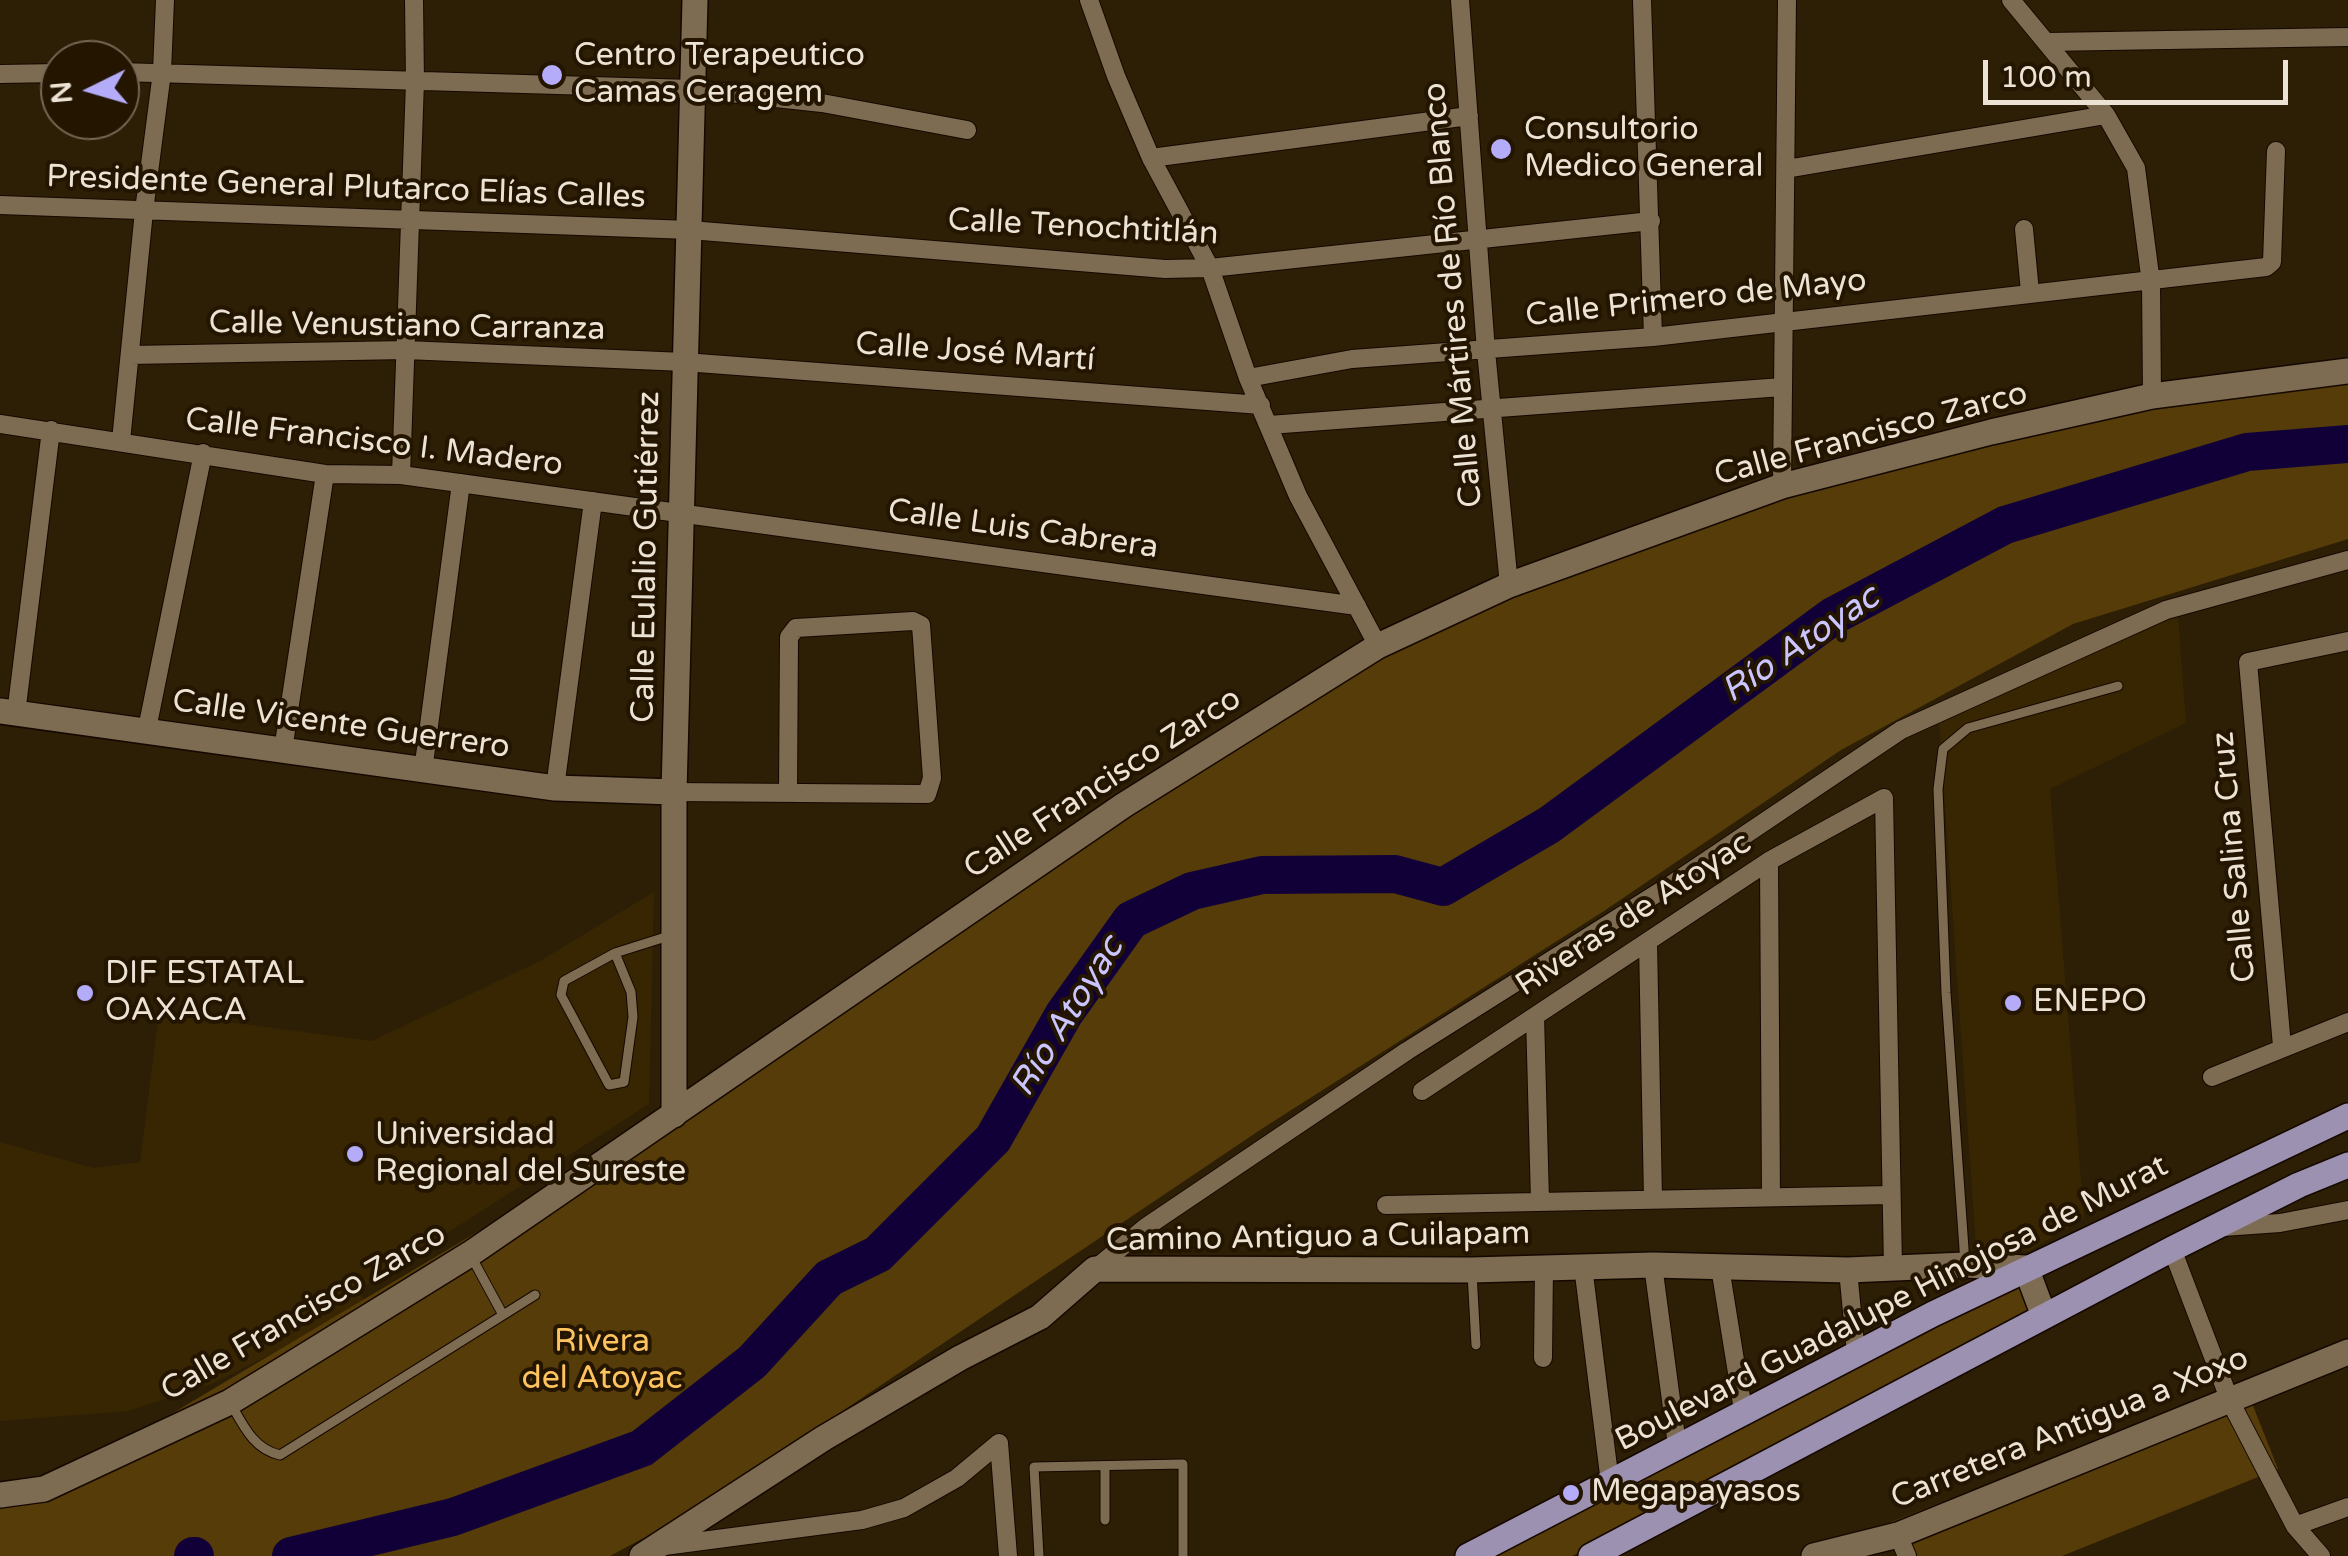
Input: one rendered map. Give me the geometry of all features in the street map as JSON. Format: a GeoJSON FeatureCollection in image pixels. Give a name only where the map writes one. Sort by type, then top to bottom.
{"type":"FeatureCollection","features":[{"type":"Feature","properties":{"kind":"main road","name":"Boulevard Guadalupe Hinojosa de Murat"},"geometry":{"type":"LineString","coordinates":[[1468,1556],[1677,1444],[2026,1268],[2348,1116]]}},
{"type":"Feature","properties":{"kind":"main road"},"geometry":{"type":"LineString","coordinates":[[1591,1556],[2172,1249],[2348,1164]]}},
{"type":"Feature","properties":{"kind":"street"},"geometry":{"type":"LineString","coordinates":[[121,441],[162,72],[166,0]]}},
{"type":"Feature","properties":{"kind":"street"},"geometry":{"type":"LineString","coordinates":[[402,475],[415,82],[414,0]]}},
{"type":"Feature","properties":{"kind":"street","name":"Calle Eulalio Gutiérrez"},"geometry":{"type":"LineString","coordinates":[[674,1115],[674,792],[694,0]]}},
{"type":"Feature","properties":{"kind":"street"},"geometry":{"type":"LineString","coordinates":[[1089,0],[1151,158],[1210,268],[1248,378],[1298,496],[1378,646]]}},
{"type":"Feature","properties":{"kind":"street","name":"Calle Mártires de Río Blanco"},"geometry":{"type":"LineString","coordinates":[[1460,0],[1486,350],[1509,585]]}},
{"type":"Feature","properties":{"kind":"street"},"geometry":{"type":"LineString","coordinates":[[1642,0],[1653,336]]}},
{"type":"Feature","properties":{"kind":"street"},"geometry":{"type":"LineString","coordinates":[[1782,486],[1787,0]]}},
{"type":"Feature","properties":{"kind":"street"},"geometry":{"type":"LineString","coordinates":[[2012,0],[2106,115],[2136,168],[2150,282],[2152,396]]}},
{"type":"Feature","properties":{"kind":"street"},"geometry":{"type":"LineString","coordinates":[[2047,42],[2348,37]]}},
{"type":"Feature","properties":{"kind":"street"},"geometry":{"type":"LineString","coordinates":[[140,72],[692,89],[822,103],[967,130]]}},
{"type":"Feature","properties":{"kind":"street"},"geometry":{"type":"LineString","coordinates":[[0,74],[40,73]]}},
{"type":"Feature","properties":{"kind":"street"},"geometry":{"type":"LineString","coordinates":[[1786,169],[2106,115]]}},
{"type":"Feature","properties":{"kind":"street"},"geometry":{"type":"LineString","coordinates":[[1151,158],[1469,116]]}},
{"type":"Feature","properties":{"kind":"street","name":"Calle Primero de Mayo"},"geometry":{"type":"LineString","coordinates":[[1248,378],[1352,359],[1653,336],[2266,267],[2272,262],[2276,151]]}},
{"type":"Feature","properties":{"kind":"street","name":"Presidente General Plutarco Elías Calles"},"geometry":{"type":"LineString","coordinates":[[0,205],[690,230]]}},
{"type":"Feature","properties":{"kind":"street","name":"Calle Tenochtitlán"},"geometry":{"type":"LineString","coordinates":[[690,230],[1165,269],[1210,268],[1651,221]]}},
{"type":"Feature","properties":{"kind":"street"},"geometry":{"type":"LineString","coordinates":[[2024,229],[2030,292]]}},
{"type":"Feature","properties":{"kind":"street","name":"Calle Venustiano Carranza"},"geometry":{"type":"LineString","coordinates":[[130,355],[406,350],[684,362]]}},
{"type":"Feature","properties":{"kind":"street","name":"Calle José Martí"},"geometry":{"type":"LineString","coordinates":[[684,362],[1261,405]]}},
{"type":"Feature","properties":{"kind":"street","name":"Calle Francisco Zarco"},"geometry":{"type":"LineString","coordinates":[[0,1496],[44,1488],[230,1402],[470,1254],[1107,816],[1378,646],[1509,585],[1782,486],[1991,432],[2152,396],[2346,369]]}},
{"type":"Feature","properties":{"kind":"street"},"geometry":{"type":"LineString","coordinates":[[1269,425],[1782,387]]}},
{"type":"Feature","properties":{"kind":"street","name":"Calle Francisco I. Madero"},"geometry":{"type":"LineString","coordinates":[[0,424],[325,474],[402,475],[680,514]]}},
{"type":"Feature","properties":{"kind":"street"},"geometry":{"type":"LineString","coordinates":[[8,712],[51,430]]}},
{"type":"Feature","properties":{"kind":"street"},"geometry":{"type":"LineString","coordinates":[[147,729],[203,453]]}},
{"type":"Feature","properties":{"kind":"street"},"geometry":{"type":"LineString","coordinates":[[283,750],[325,474]]}},
{"type":"Feature","properties":{"kind":"street"},"geometry":{"type":"LineString","coordinates":[[423,771],[460,483]]}},
{"type":"Feature","properties":{"kind":"street"},"geometry":{"type":"LineString","coordinates":[[556,788],[593,501]]}},
{"type":"Feature","properties":{"kind":"street","name":"Calle Luis Cabrera"},"geometry":{"type":"LineString","coordinates":[[680,514],[1357,606]]}},
{"type":"Feature","properties":{"kind":"street"},"geometry":{"type":"LineString","coordinates":[[1095,1269],[1146,1228],[1406,1051],[1676,882],[1900,730],[2166,610],[2348,560]]}},
{"type":"Feature","properties":{"kind":"street"},"geometry":{"type":"LineString","coordinates":[[674,792],[788,793],[927,794],[932,778],[921,625],[914,621],[796,628],[789,637],[788,793]]}},
{"type":"Feature","properties":{"kind":"street","name":"Calle Salina Cruz"},"geometry":{"type":"LineString","coordinates":[[2282,1046],[2248,662],[2348,640]]}},
{"type":"Feature","properties":{"kind":"street","name":"Calle Vicente Guerrero"},"geometry":{"type":"LineString","coordinates":[[8,712],[556,788],[674,792]]}},
{"type":"Feature","properties":{"kind":"street","name":"Riveras de Atoyac"},"geometry":{"type":"LineString","coordinates":[[1422,1091],[1769,861],[1884,798],[1891,1195]]}},
{"type":"Feature","properties":{"kind":"street"},"geometry":{"type":"LineString","coordinates":[[1769,861],[1771,1197]]}},
{"type":"Feature","properties":{"kind":"street"},"geometry":{"type":"LineString","coordinates":[[1648,942],[1652,1200]]}},
{"type":"Feature","properties":{"kind":"street"},"geometry":{"type":"LineString","coordinates":[[1535,1016],[1540,1202]]}},
{"type":"Feature","properties":{"kind":"street"},"geometry":{"type":"LineString","coordinates":[[2212,1077],[2348,1022]]}},
{"type":"Feature","properties":{"kind":"street"},"geometry":{"type":"LineString","coordinates":[[1386,1204],[1891,1195],[1892,1268]]}},
{"type":"Feature","properties":{"kind":"street"},"geometry":{"type":"LineString","coordinates":[[2218,1227],[2280,1223],[2348,1210]]}},
{"type":"Feature","properties":{"kind":"street"},"geometry":{"type":"LineString","coordinates":[[2172,1249],[2230,1401],[2295,1526],[2321,1556]]}},
{"type":"Feature","properties":{"kind":"street"},"geometry":{"type":"LineString","coordinates":[[1653,1265],[1677,1444]]}},
{"type":"Feature","properties":{"kind":"street","name":"Camino Antiguo a Cuilapam"},"geometry":{"type":"LineString","coordinates":[[650,1551],[824,1438],[960,1358],[1040,1317],[1095,1269],[1471,1270],[1653,1265],[1848,1270],[1965,1265],[2026,1268]]}},
{"type":"Feature","properties":{"kind":"street"},"geometry":{"type":"LineString","coordinates":[[1584,1266],[1610,1482]]}},
{"type":"Feature","properties":{"kind":"street"},"geometry":{"type":"LineString","coordinates":[[1720,1267],[1743,1410]]}},
{"type":"Feature","properties":{"kind":"street"},"geometry":{"type":"LineString","coordinates":[[1543,1358],[1544,1268]]}},
{"type":"Feature","properties":{"kind":"street"},"geometry":{"type":"LineString","coordinates":[[2026,1268],[2044,1316]]}},
{"type":"Feature","properties":{"kind":"street"},"geometry":{"type":"LineString","coordinates":[[1848,1270],[1856,1354]]}},
{"type":"Feature","properties":{"kind":"street","name":"Carretera Antigua a Xoxo"},"geometry":{"type":"LineString","coordinates":[[1822,1554],[1903,1545],[2348,1352]]}},
{"type":"Feature","properties":{"kind":"street"},"geometry":{"type":"LineString","coordinates":[[650,1551],[862,1520],[904,1508],[957,1478],[999,1443],[1008,1556]]}},
{"type":"Feature","properties":{"kind":"street"},"geometry":{"type":"LineString","coordinates":[[2295,1526],[2348,1506]]}},
{"type":"Feature","properties":{"kind":"lane"},"geometry":{"type":"LineString","coordinates":[[1965,1265],[1946,993],[1938,789],[1943,750],[1968,728],[2118,686]]}},
{"type":"Feature","properties":{"kind":"lane"},"geometry":{"type":"LineString","coordinates":[[615,953],[631,992],[633,1017],[624,1082],[609,1086],[561,996],[564,981],[615,953],[675,934]]}},
{"type":"Feature","properties":{"kind":"lane"},"geometry":{"type":"LineString","coordinates":[[470,1254],[503,1315]]}},
{"type":"Feature","properties":{"kind":"lane"},"geometry":{"type":"LineString","coordinates":[[1471,1270],[1476,1345]]}},
{"type":"Feature","properties":{"kind":"lane"},"geometry":{"type":"LineString","coordinates":[[230,1402],[250,1436],[265,1452],[280,1454],[535,1295]]}},
{"type":"Feature","properties":{"kind":"lane"},"geometry":{"type":"LineString","coordinates":[[1038,1556],[1034,1467],[1183,1464],[1183,1556]]}},
{"type":"Feature","properties":{"kind":"lane"},"geometry":{"type":"LineString","coordinates":[[1104,1466],[1105,1520]]}},
{"type":"Feature","properties":{"kind":"shaded area","name":"ENEPO"},"geometry":{"type":"Polygon","coordinates":[[[2178,616],[2186,723],[2050,789],[2084,1218],[2029,1251],[1976,1246],[1939,722],[2178,616]]]}},
{"type":"Feature","properties":{"kind":"shaded area","name":"Universidad Regional del Sureste"},"geometry":{"type":"Polygon","coordinates":[[[654,892],[649,1104],[358,1290],[367,1305],[214,1383],[128,1411],[0,1421],[0,1142],[94,1168],[140,1162],[159,1013],[372,1041],[540,961],[654,892]]]}},
{"type":"Feature","properties":{"kind":"green space","name":"Rivera del Atoyac"},"geometry":{"type":"Polygon","coordinates":[[[2348,372],[2348,539],[2073,624],[1841,750],[1604,911],[1263,1128],[694,1511],[610,1556],[0,1556],[0,1494],[45,1489],[674,1115],[1378,646],[1782,486],[1991,432],[2348,372]]]}},
{"type":"Feature","properties":{"kind":"green space"},"geometry":{"type":"Polygon","coordinates":[[[2022,1285],[2038,1313],[1572,1556],[1492,1556],[1837,1375],[2022,1285]]]}},
{"type":"Feature","properties":{"kind":"green space"},"geometry":{"type":"Polygon","coordinates":[[[2244,1383],[2278,1469],[2062,1556],[1906,1556],[1891,1522],[2244,1383]]]}},
{"type":"Feature","properties":{"kind":"waterway","name":"Río Atoyac"},"geometry":{"type":"LineString","coordinates":[[291,1556],[453,1517],[642,1448],[752,1362],[829,1278],[878,1254],[993,1139],[1064,1014],[1131,920],[1192,891],[1262,875],[1395,874],[1443,887],[1549,825],[1833,616],[2005,525],[2247,452],[2348,444]]}},
{"type":"Feature","properties":{"kind":"place","name":"Centro Terapeutico Camas Ceragem"},"geometry":{"type":"Point","coordinates":[552,75]}},
{"type":"Feature","properties":{"kind":"place","name":"Consultorio Medico General"},"geometry":{"type":"Point","coordinates":[1501,149]}},
{"type":"Feature","properties":{"kind":"place","name":"DIF ESTATAL OAXACA"},"geometry":{"type":"Point","coordinates":[85,993]}},
{"type":"Feature","properties":{"kind":"place","name":"ENEPO"},"geometry":{"type":"Point","coordinates":[2013,1003]}},
{"type":"Feature","properties":{"kind":"place","name":"Universidad Regional del Sureste"},"geometry":{"type":"Point","coordinates":[355,1154]}},
{"type":"Feature","properties":{"kind":"place","name":"Megapayasos"},"geometry":{"type":"Point","coordinates":[1571,1493]}}]}
